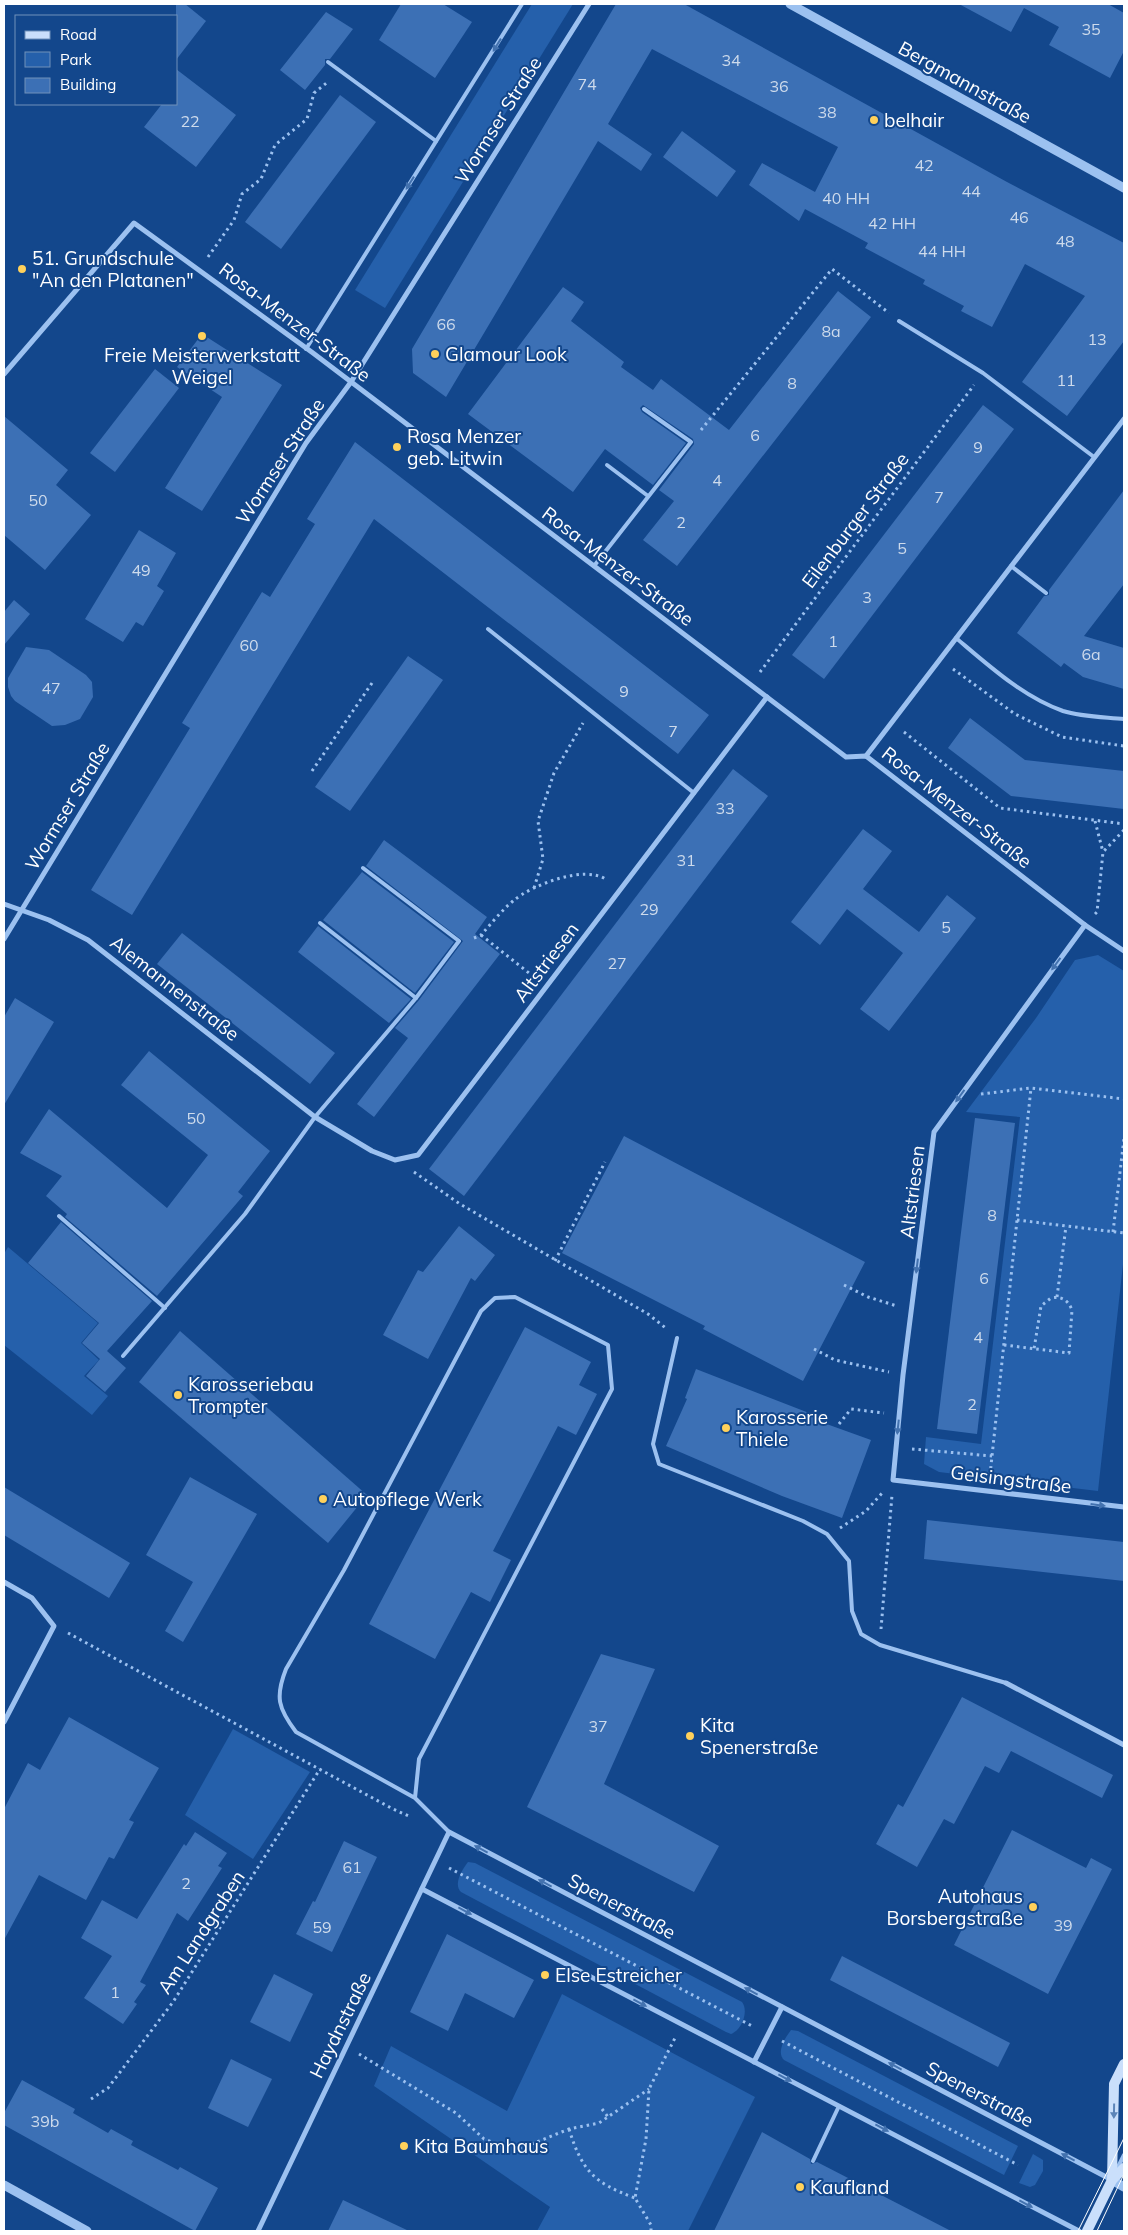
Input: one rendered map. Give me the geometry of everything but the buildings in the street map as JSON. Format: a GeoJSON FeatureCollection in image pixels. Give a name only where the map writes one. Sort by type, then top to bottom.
{"type":"FeatureCollection","features":[{"type":"Feature","properties":{"kind":"main road"},"geometry":{"type":"LineString","coordinates":[[1112,2180],[1114,2084],[1124,2064]]}},
{"type":"Feature","properties":{"kind":"main road"},"geometry":{"type":"LineString","coordinates":[[1087,2231],[1112,2180],[1124,2168]]}},
{"type":"Feature","properties":{"kind":"street","name":"Wormser Straße"},"geometry":{"type":"LineString","coordinates":[[4,939],[306,443],[351,382],[589,4]]}},
{"type":"Feature","properties":{"kind":"street","name":"Bergmannstraße"},"geometry":{"type":"LineString","coordinates":[[790,4],[1124,188]]}},
{"type":"Feature","properties":{"kind":"street","name":"Rosa-Menzer-Straße"},"geometry":{"type":"LineString","coordinates":[[4,374],[134,223],[306,348],[846,758],[866,756],[1084,925],[1124,951]]}},
{"type":"Feature","properties":{"kind":"street"},"geometry":{"type":"LineString","coordinates":[[866,756],[1124,419]]}},
{"type":"Feature","properties":{"kind":"street","name":"Altstriesen"},"geometry":{"type":"LineString","coordinates":[[315,1117],[380,1154],[396,1160],[418,1155],[767,697]]}},
{"type":"Feature","properties":{"kind":"street","name":"Alemannenstraße"},"geometry":{"type":"LineString","coordinates":[[4,904],[56,923],[88,940],[315,1117]]}},
{"type":"Feature","properties":{"kind":"street","name":"Altstriesen"},"geometry":{"type":"LineString","coordinates":[[893,1480],[899,1415],[934,1132],[1084,925]]}},
{"type":"Feature","properties":{"kind":"street","name":"Geisingstraße"},"geometry":{"type":"LineString","coordinates":[[893,1480],[1124,1507]]}},
{"type":"Feature","properties":{"kind":"street"},"geometry":{"type":"LineString","coordinates":[[4,1582],[32,1598],[54,1626],[4,1722]]}},
{"type":"Feature","properties":{"kind":"street"},"geometry":{"type":"LineString","coordinates":[[1006,1683],[1124,1745]]}},
{"type":"Feature","properties":{"kind":"street","name":"Haydnstraße"},"geometry":{"type":"LineString","coordinates":[[258,2231],[448,1832]]}},
{"type":"Feature","properties":{"kind":"street","name":"Spenerstraße"},"geometry":{"type":"LineString","coordinates":[[448,1832],[1112,2180]]}},
{"type":"Feature","properties":{"kind":"street"},"geometry":{"type":"LineString","coordinates":[[422,1889],[1079,2231]]}},
{"type":"Feature","properties":{"kind":"street"},"geometry":{"type":"LineString","coordinates":[[754,2062],[782,2007]]}},
{"type":"Feature","properties":{"kind":"street"},"geometry":{"type":"LineString","coordinates":[[1112,2180],[1124,2187]]}},
{"type":"Feature","properties":{"kind":"street"},"geometry":{"type":"LineString","coordinates":[[4,2185],[87,2231]]}},
{"type":"Feature","properties":{"kind":"lane"},"geometry":{"type":"LineString","coordinates":[[306,348],[522,4]]}},
{"type":"Feature","properties":{"kind":"lane"},"geometry":{"type":"LineString","coordinates":[[328,62],[436,141]]}},
{"type":"Feature","properties":{"kind":"lane"},"geometry":{"type":"LineString","coordinates":[[899,321],[983,373],[1094,457]]}},
{"type":"Feature","properties":{"kind":"lane"},"geometry":{"type":"LineString","coordinates":[[594,566],[691,442],[644,409]]}},
{"type":"Feature","properties":{"kind":"lane"},"geometry":{"type":"LineString","coordinates":[[607,465],[648,496]]}},
{"type":"Feature","properties":{"kind":"lane"},"geometry":{"type":"LineString","coordinates":[[1011,566],[1046,593]]}},
{"type":"Feature","properties":{"kind":"lane"},"geometry":{"type":"LineString","coordinates":[[488,629],[694,793]]}},
{"type":"Feature","properties":{"kind":"lane"},"geometry":{"type":"LineString","coordinates":[[956,638],[991,667],[1029,694],[1064,711],[1124,719]]}},
{"type":"Feature","properties":{"kind":"lane"},"geometry":{"type":"LineString","coordinates":[[123,1356],[245,1214],[315,1117],[416,998],[460,941],[363,868]]}},
{"type":"Feature","properties":{"kind":"lane"},"geometry":{"type":"LineString","coordinates":[[320,923],[416,998]]}},
{"type":"Feature","properties":{"kind":"lane"},"geometry":{"type":"LineString","coordinates":[[59,1216],[165,1308]]}},
{"type":"Feature","properties":{"kind":"lane"},"geometry":{"type":"LineString","coordinates":[[415,1798],[419,1759],[612,1389],[608,1345],[515,1297],[495,1298],[481,1311],[344,1570],[290,1662],[280,1686],[279,1702],[285,1717],[296,1732],[415,1798],[448,1832]]}},
{"type":"Feature","properties":{"kind":"lane"},"geometry":{"type":"LineString","coordinates":[[677,1338],[653,1444],[659,1464],[803,1521],[827,1534],[849,1562],[852,1611],[861,1634],[880,1645],[1006,1683]]}},
{"type":"Feature","properties":{"kind":"lane"},"geometry":{"type":"LineString","coordinates":[[813,2160],[839,2106]]}},
{"type":"Feature","properties":{"kind":"lane"},"geometry":{"type":"LineString","coordinates":[[1112,2180],[1124,2155]]}},
{"type":"Feature","properties":{"kind":"path"},"geometry":{"type":"LineString","coordinates":[[200,270],[234,220],[242,194],[261,179],[275,145],[307,119],[314,93],[341,71]]}},
{"type":"Feature","properties":{"kind":"path"},"geometry":{"type":"LineString","coordinates":[[691,442],[832,269],[899,321]]}},
{"type":"Feature","properties":{"kind":"path","name":"Eilenburger Straße"},"geometry":{"type":"LineString","coordinates":[[751,685],[983,373]]}},
{"type":"Feature","properties":{"kind":"path"},"geometry":{"type":"LineString","coordinates":[[312,771],[372,683]]}},
{"type":"Feature","properties":{"kind":"path"},"geometry":{"type":"LineString","coordinates":[[534,888],[543,858],[538,821],[554,773],[591,710]]}},
{"type":"Feature","properties":{"kind":"path"},"geometry":{"type":"LineString","coordinates":[[891,723],[1000,808],[1124,824]]}},
{"type":"Feature","properties":{"kind":"path"},"geometry":{"type":"LineString","coordinates":[[1084,925],[1097,912],[1103,852],[1095,821]]}},
{"type":"Feature","properties":{"kind":"path"},"geometry":{"type":"LineString","coordinates":[[1103,852],[1124,830]]}},
{"type":"Feature","properties":{"kind":"path"},"geometry":{"type":"LineString","coordinates":[[460,941],[481,936],[514,901],[534,888],[576,874],[603,877],[620,889]]}},
{"type":"Feature","properties":{"kind":"path"},"geometry":{"type":"LineString","coordinates":[[481,936],[546,987]]}},
{"type":"Feature","properties":{"kind":"path"},"geometry":{"type":"LineString","coordinates":[[988,1492],[1031,1088]]}},
{"type":"Feature","properties":{"kind":"path"},"geometry":{"type":"LineString","coordinates":[[959,1097],[1031,1088],[1124,1099]]}},
{"type":"Feature","properties":{"kind":"path"},"geometry":{"type":"LineString","coordinates":[[1113,1232],[1124,1138]]}},
{"type":"Feature","properties":{"kind":"path"},"geometry":{"type":"LineString","coordinates":[[555,1261],[606,1162]]}},
{"type":"Feature","properties":{"kind":"path"},"geometry":{"type":"LineString","coordinates":[[422,1177],[460,1204],[648,1314],[677,1338]]}},
{"type":"Feature","properties":{"kind":"path"},"geometry":{"type":"LineString","coordinates":[[1017,1220],[1124,1233]]}},
{"type":"Feature","properties":{"kind":"path"},"geometry":{"type":"LineString","coordinates":[[1057,1297],[1066,1226]]}},
{"type":"Feature","properties":{"kind":"path"},"geometry":{"type":"LineString","coordinates":[[844,1285],[868,1297],[912,1310]]}},
{"type":"Feature","properties":{"kind":"path"},"geometry":{"type":"LineString","coordinates":[[1004,1346],[1069,1353],[1072,1310],[1069,1304],[1057,1297],[1045,1301],[1041,1306],[1034,1349]]}},
{"type":"Feature","properties":{"kind":"path"},"geometry":{"type":"LineString","coordinates":[[814,1349],[835,1360],[904,1375]]}},
{"type":"Feature","properties":{"kind":"path"},"geometry":{"type":"LineString","coordinates":[[840,1424],[852,1410],[899,1415]]}},
{"type":"Feature","properties":{"kind":"path"},"geometry":{"type":"LineString","coordinates":[[896,1447],[992,1456]]}},
{"type":"Feature","properties":{"kind":"path"},"geometry":{"type":"LineString","coordinates":[[827,1534],[848,1524],[866,1511],[893,1480]]}},
{"type":"Feature","properties":{"kind":"path"},"geometry":{"type":"LineString","coordinates":[[880,1645],[893,1480]]}},
{"type":"Feature","properties":{"kind":"path"},"geometry":{"type":"LineString","coordinates":[[54,1626],[393,1810],[412,1817]]}},
{"type":"Feature","properties":{"kind":"path","name":"Am Landgraben"},"geometry":{"type":"LineString","coordinates":[[91,2099],[108,2088],[173,2002],[320,1769]]}},
{"type":"Feature","properties":{"kind":"path"},"geometry":{"type":"LineString","coordinates":[[436,1860],[1018,2165]]}},
{"type":"Feature","properties":{"kind":"path"},"geometry":{"type":"LineString","coordinates":[[635,2198],[646,2138],[650,2089],[681,2024]]}},
{"type":"Feature","properties":{"kind":"path"},"geometry":{"type":"LineString","coordinates":[[347,2047],[456,2113],[479,2135],[497,2145],[522,2148],[569,2129],[599,2123],[650,2089]]}},
{"type":"Feature","properties":{"kind":"path"},"geometry":{"type":"LineString","coordinates":[[602,2109],[608,2117]]}},
{"type":"Feature","properties":{"kind":"path"},"geometry":{"type":"LineString","coordinates":[[569,2129],[577,2152],[586,2169],[604,2185],[635,2198],[651,2225],[651,2231]]}},
{"type":"Feature","properties":{"kind":"green space"},"geometry":{"type":"Polygon","coordinates":[[[532,4],[573,4],[385,308],[355,290],[532,4]]]}},
{"type":"Feature","properties":{"kind":"green space"},"geometry":{"type":"Polygon","coordinates":[[[1098,955],[1124,971],[1124,1255],[1098,1491],[939,1472],[924,1464],[926,1437],[981,1444],[1020,1117],[966,1112],[1036,1018],[1075,960],[1098,955]]]}},
{"type":"Feature","properties":{"kind":"green space"},"geometry":{"type":"Polygon","coordinates":[[[8,1247],[98,1323],[81,1343],[99,1360],[84,1376],[108,1396],[92,1415],[4,1345],[4,1254],[8,1247]]]}},
{"type":"Feature","properties":{"kind":"green space"},"geometry":{"type":"Polygon","coordinates":[[[233,1729],[310,1772],[253,1859],[185,1815],[233,1729]]]}},
{"type":"Feature","properties":{"kind":"green space"},"geometry":{"type":"Polygon","coordinates":[[[468,1862],[475,1863],[742,2002],[745,2010],[743,2020],[738,2029],[731,2034],[726,2032],[461,1892],[458,1881],[468,1862]]]}},
{"type":"Feature","properties":{"kind":"green space"},"geometry":{"type":"Polygon","coordinates":[[[562,1994],[755,2097],[688,2231],[537,2231],[550,2207],[374,2086],[391,2046],[507,2111],[562,1994]]]}},
{"type":"Feature","properties":{"kind":"green space"},"geometry":{"type":"Polygon","coordinates":[[[791,2030],[798,2031],[1018,2146],[1004,2175],[784,2060],[781,2049],[791,2030]]]}},
{"type":"Feature","properties":{"kind":"green space"},"geometry":{"type":"Polygon","coordinates":[[[1033,2154],[1043,2160],[1043,2171],[1035,2185],[1030,2187],[1019,2183],[1033,2154]]]}},
{"type":"Feature","properties":{"kind":"tram line"},"geometry":{"type":"LineString","coordinates":[[1078,2231],[1124,2138]]}},
{"type":"Feature","properties":{"kind":"tram line"},"geometry":{"type":"LineString","coordinates":[[1097,2231],[1124,2174]]}},
{"type":"Feature","properties":{"kind":"place","name":"belhair"},"geometry":{"type":"Point","coordinates":[874,120]}},
{"type":"Feature","properties":{"kind":"place","name":"51. Grundschule \"An den Platanen\""},"geometry":{"type":"Point","coordinates":[22,269]}},
{"type":"Feature","properties":{"kind":"place","name":"Freie Meisterwerkstatt Weigel"},"geometry":{"type":"Point","coordinates":[202,336]}},
{"type":"Feature","properties":{"kind":"place","name":"Glamour Look"},"geometry":{"type":"Point","coordinates":[435,354]}},
{"type":"Feature","properties":{"kind":"place","name":"Rosa Menzer geb. Litwin"},"geometry":{"type":"Point","coordinates":[397,447]}},
{"type":"Feature","properties":{"kind":"place","name":"Karosseriebau Trompter"},"geometry":{"type":"Point","coordinates":[178,1395]}},
{"type":"Feature","properties":{"kind":"place","name":"Karosserie Thiele"},"geometry":{"type":"Point","coordinates":[726,1428]}},
{"type":"Feature","properties":{"kind":"place","name":"Autopflege Werk"},"geometry":{"type":"Point","coordinates":[323,1499]}},
{"type":"Feature","properties":{"kind":"place","name":"Kita Spenerstraße"},"geometry":{"type":"Point","coordinates":[690,1736]}},
{"type":"Feature","properties":{"kind":"place","name":"Autohaus Borsbergstraße"},"geometry":{"type":"Point","coordinates":[1033,1907]}},
{"type":"Feature","properties":{"kind":"place","name":"Else Estreicher"},"geometry":{"type":"Point","coordinates":[545,1975]}},
{"type":"Feature","properties":{"kind":"place","name":"Kita Baumhaus"},"geometry":{"type":"Point","coordinates":[404,2146]}},
{"type":"Feature","properties":{"kind":"place","name":"Kaufland"},"geometry":{"type":"Point","coordinates":[800,2187]}}]}
